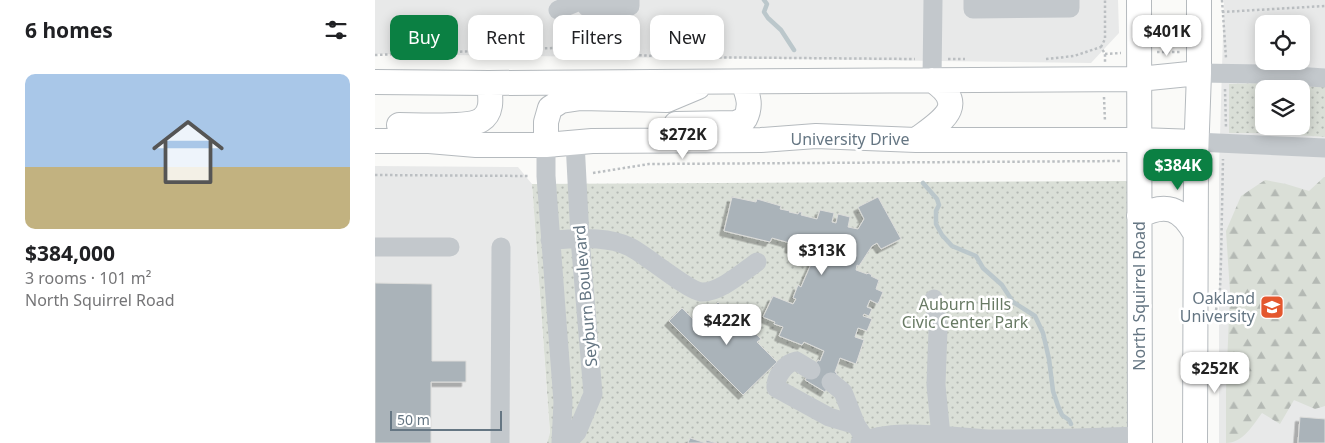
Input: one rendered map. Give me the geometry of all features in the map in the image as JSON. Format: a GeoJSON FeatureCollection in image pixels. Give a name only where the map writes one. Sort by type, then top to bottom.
{"type":"FeatureCollection","features":[{"type":"Feature","properties":{"kind":"main road","name":"North Squirrel Road"},"geometry":{"type":"LineString","coordinates":[[1139,0],[1140,440]]}},
{"type":"Feature","properties":{"kind":"main road"},"geometry":{"type":"LineString","coordinates":[[1195,443],[1195,233],[1199,0]]}},
{"type":"Feature","properties":{"kind":"main road"},"geometry":{"type":"LineString","coordinates":[[916,140],[945,118],[951,110],[949,95],[932,70]]}},
{"type":"Feature","properties":{"kind":"main road"},"geometry":{"type":"LineString","coordinates":[[375,82],[743,82],[932,70],[1139,80],[1199,73]]}},
{"type":"Feature","properties":{"kind":"main road"},"geometry":{"type":"LineString","coordinates":[[547,145],[546,122],[551,108],[561,101],[581,98],[667,100],[709,82]]}},
{"type":"Feature","properties":{"kind":"main road"},"geometry":{"type":"LineString","coordinates":[[584,142],[637,124],[736,123],[745,119],[749,110],[749,97],[743,82]]}},
{"type":"Feature","properties":{"kind":"main road"},"geometry":{"type":"LineString","coordinates":[[375,126],[459,125],[481,120],[488,111],[491,102],[489,83]]}},
{"type":"Feature","properties":{"kind":"main road","name":"University Drive"},"geometry":{"type":"LineString","coordinates":[[375,141],[429,141],[476,145],[547,145],[584,142],[761,140],[816,136],[916,140],[1140,140],[1196,142]]}},
{"type":"Feature","properties":{"kind":"main road"},"geometry":{"type":"LineString","coordinates":[[1139,216],[1157,209],[1167,208],[1175,210],[1184,216],[1195,233]]}},
{"type":"Feature","properties":{"kind":"street"},"geometry":{"type":"LineString","coordinates":[[558,10],[582,0],[587,7],[630,6],[630,0]]}},
{"type":"Feature","properties":{"kind":"street"},"geometry":{"type":"LineString","coordinates":[[932,70],[933,0]]}},
{"type":"Feature","properties":{"kind":"street"},"geometry":{"type":"LineString","coordinates":[[973,0],[973,9],[1070,8],[1070,0]]}},
{"type":"Feature","properties":{"kind":"street"},"geometry":{"type":"LineString","coordinates":[[1199,73],[1264,74],[1325,78]]}},
{"type":"Feature","properties":{"kind":"street","name":"Seyburn Boulevard"},"geometry":{"type":"LineString","coordinates":[[567,443],[577,432],[593,394],[576,176],[584,142]]}},
{"type":"Feature","properties":{"kind":"street","name":"University Drive"},"geometry":{"type":"LineString","coordinates":[[1196,142],[1325,148]]}},
{"type":"Feature","properties":{"kind":"street","name":"Seyburn Boulevard"},"geometry":{"type":"LineString","coordinates":[[547,145],[546,176],[563,402],[561,443]]}},
{"type":"Feature","properties":{"kind":"street"},"geometry":{"type":"LineString","coordinates":[[551,240],[580,238],[609,241],[629,246],[687,285],[701,292],[723,287],[757,262]]}},
{"type":"Feature","properties":{"kind":"street"},"geometry":{"type":"LineString","coordinates":[[375,246],[449,247]]}},
{"type":"Feature","properties":{"kind":"street"},"geometry":{"type":"LineString","coordinates":[[500,443],[501,247]]}},
{"type":"Feature","properties":{"kind":"street"},"geometry":{"type":"LineString","coordinates":[[935,299],[939,330],[935,385],[941,436]]}},
{"type":"Feature","properties":{"kind":"street"},"geometry":{"type":"LineString","coordinates":[[811,370],[795,360],[790,362],[778,375],[775,382],[776,388],[861,436],[896,439],[941,436],[991,441],[1140,440]]}},
{"type":"Feature","properties":{"kind":"street"},"geometry":{"type":"LineString","coordinates":[[831,382],[843,392],[861,436]]}},
{"type":"Feature","properties":{"kind":"path"},"geometry":{"type":"LineString","coordinates":[[1042,59],[1073,56],[1101,48],[1105,40],[1105,0]]}},
{"type":"Feature","properties":{"kind":"path"},"geometry":{"type":"LineString","coordinates":[[1222,0],[1226,38],[1226,62]]}},
{"type":"Feature","properties":{"kind":"path"},"geometry":{"type":"LineString","coordinates":[[1222,12],[1325,6]]}},
{"type":"Feature","properties":{"kind":"path"},"geometry":{"type":"LineString","coordinates":[[375,55],[579,47],[616,54],[932,70],[966,59]]}},
{"type":"Feature","properties":{"kind":"path"},"geometry":{"type":"LineString","coordinates":[[1101,48],[1105,54]]}},
{"type":"Feature","properties":{"kind":"path"},"geometry":{"type":"LineString","coordinates":[[1153,52],[1185,52]]}},
{"type":"Feature","properties":{"kind":"path"},"geometry":{"type":"LineString","coordinates":[[1225,83],[1226,133]]}},
{"type":"Feature","properties":{"kind":"path"},"geometry":{"type":"LineString","coordinates":[[1104,93],[1105,117]]}},
{"type":"Feature","properties":{"kind":"path"},"geometry":{"type":"LineString","coordinates":[[1215,314],[1220,289],[1223,157]]}},
{"type":"Feature","properties":{"kind":"path"},"geometry":{"type":"LineString","coordinates":[[576,176],[649,164],[1117,161]]}},
{"type":"Feature","properties":{"kind":"path"},"geometry":{"type":"LineString","coordinates":[[375,175],[546,176]]}},
{"type":"Feature","properties":{"kind":"shaded area"},"geometry":{"type":"Polygon","coordinates":[[[375,0],[1118,0],[1119,33],[1091,63],[724,58],[724,15],[650,15],[650,57],[640,57],[640,15],[553,15],[553,56],[543,56],[543,15],[468,15],[468,55],[458,55],[458,15],[390,15],[390,54],[375,54],[375,0]]]}},
{"type":"Feature","properties":{"kind":"shaded area","name":"Oakland University"},"geometry":{"type":"Polygon","coordinates":[[[1224,0],[1325,0],[1325,443],[1219,443],[1219,170],[1224,0]]]}},
{"type":"Feature","properties":{"kind":"shaded area"},"geometry":{"type":"Polygon","coordinates":[[[375,166],[518,167],[532,184],[550,434],[547,443],[375,443],[375,166]]]}},
{"type":"Feature","properties":{"kind":"green space"},"geometry":{"type":"Polygon","coordinates":[[[1255,83],[1255,133],[1229,133],[1229,84],[1255,83]]]}},
{"type":"Feature","properties":{"kind":"green space"},"geometry":{"type":"Polygon","coordinates":[[[1310,86],[1325,87],[1325,137],[1297,135],[1310,135],[1310,86]]]}},
{"type":"Feature","properties":{"kind":"green space"},"geometry":{"type":"Polygon","coordinates":[[[1324,177],[1325,406],[1315,409],[1294,400],[1280,424],[1262,413],[1242,437],[1226,443],[1230,292],[1226,231],[1241,196],[1265,180],[1309,191],[1324,177]]]}},
{"type":"Feature","properties":{"kind":"green space","name":"Auburn Hills Civic Center Park"},"geometry":{"type":"Polygon","coordinates":[[[1131,181],[1138,443],[547,443],[550,433],[532,184],[1131,181]]]}},
{"type":"Feature","properties":{"kind":"building"},"geometry":{"type":"Polygon","coordinates":[[[732,197],[756,202],[757,199],[781,206],[780,209],[789,212],[798,214],[802,212],[801,215],[817,219],[820,210],[834,213],[832,222],[836,223],[838,214],[850,217],[848,227],[858,229],[864,219],[858,207],[878,197],[901,239],[881,249],[877,243],[872,246],[859,266],[857,265],[856,270],[868,273],[879,280],[876,289],[883,292],[878,304],[870,300],[867,307],[872,309],[869,316],[864,314],[863,316],[872,319],[867,331],[858,328],[855,337],[864,340],[856,364],[840,358],[835,372],[837,373],[825,392],[805,380],[818,360],[820,361],[824,351],[804,342],[802,345],[779,336],[783,327],[763,317],[773,296],[793,304],[796,299],[793,298],[798,285],[801,287],[818,248],[799,244],[798,250],[789,248],[790,243],[772,238],[770,242],[724,231],[732,197]]]}},
{"type":"Feature","properties":{"kind":"building"},"geometry":{"type":"Polygon","coordinates":[[[375,283],[432,284],[432,361],[466,361],[466,382],[431,382],[431,443],[375,443],[375,283]]]}},
{"type":"Feature","properties":{"kind":"building"},"geometry":{"type":"Polygon","coordinates":[[[718,302],[747,332],[750,328],[761,339],[757,342],[777,362],[743,395],[669,321],[682,308],[697,323],[718,302]]]}},
{"type":"Feature","properties":{"kind":"building"},"geometry":{"type":"Polygon","coordinates":[[[1300,417],[1325,419],[1325,443],[1298,443],[1300,417]]]}},
{"type":"Feature","properties":{"kind":"building"},"geometry":{"type":"Polygon","coordinates":[[[690,438],[706,443],[688,443],[690,438]]]}},
{"type":"Feature","properties":{"kind":"building"},"geometry":{"type":"Polygon","coordinates":[[[706,440],[717,443],[706,443],[706,440]]]}},
{"type":"Feature","properties":{"kind":"waterway"},"geometry":{"type":"LineString","coordinates":[[764,0],[767,4],[764,12],[781,30],[794,50]]}},
{"type":"Feature","properties":{"kind":"waterway"},"geometry":{"type":"LineString","coordinates":[[923,183],[937,199],[939,205],[936,211],[936,224],[942,235],[952,246],[976,256],[983,268],[1002,285],[1013,302],[1035,316],[1043,333],[1053,391],[1062,415],[1071,424]]}},
{"type":"Feature","properties":{"kind":"place","name":"Oakland University"},"geometry":{"type":"Point","coordinates":[1272,307]}}]}
